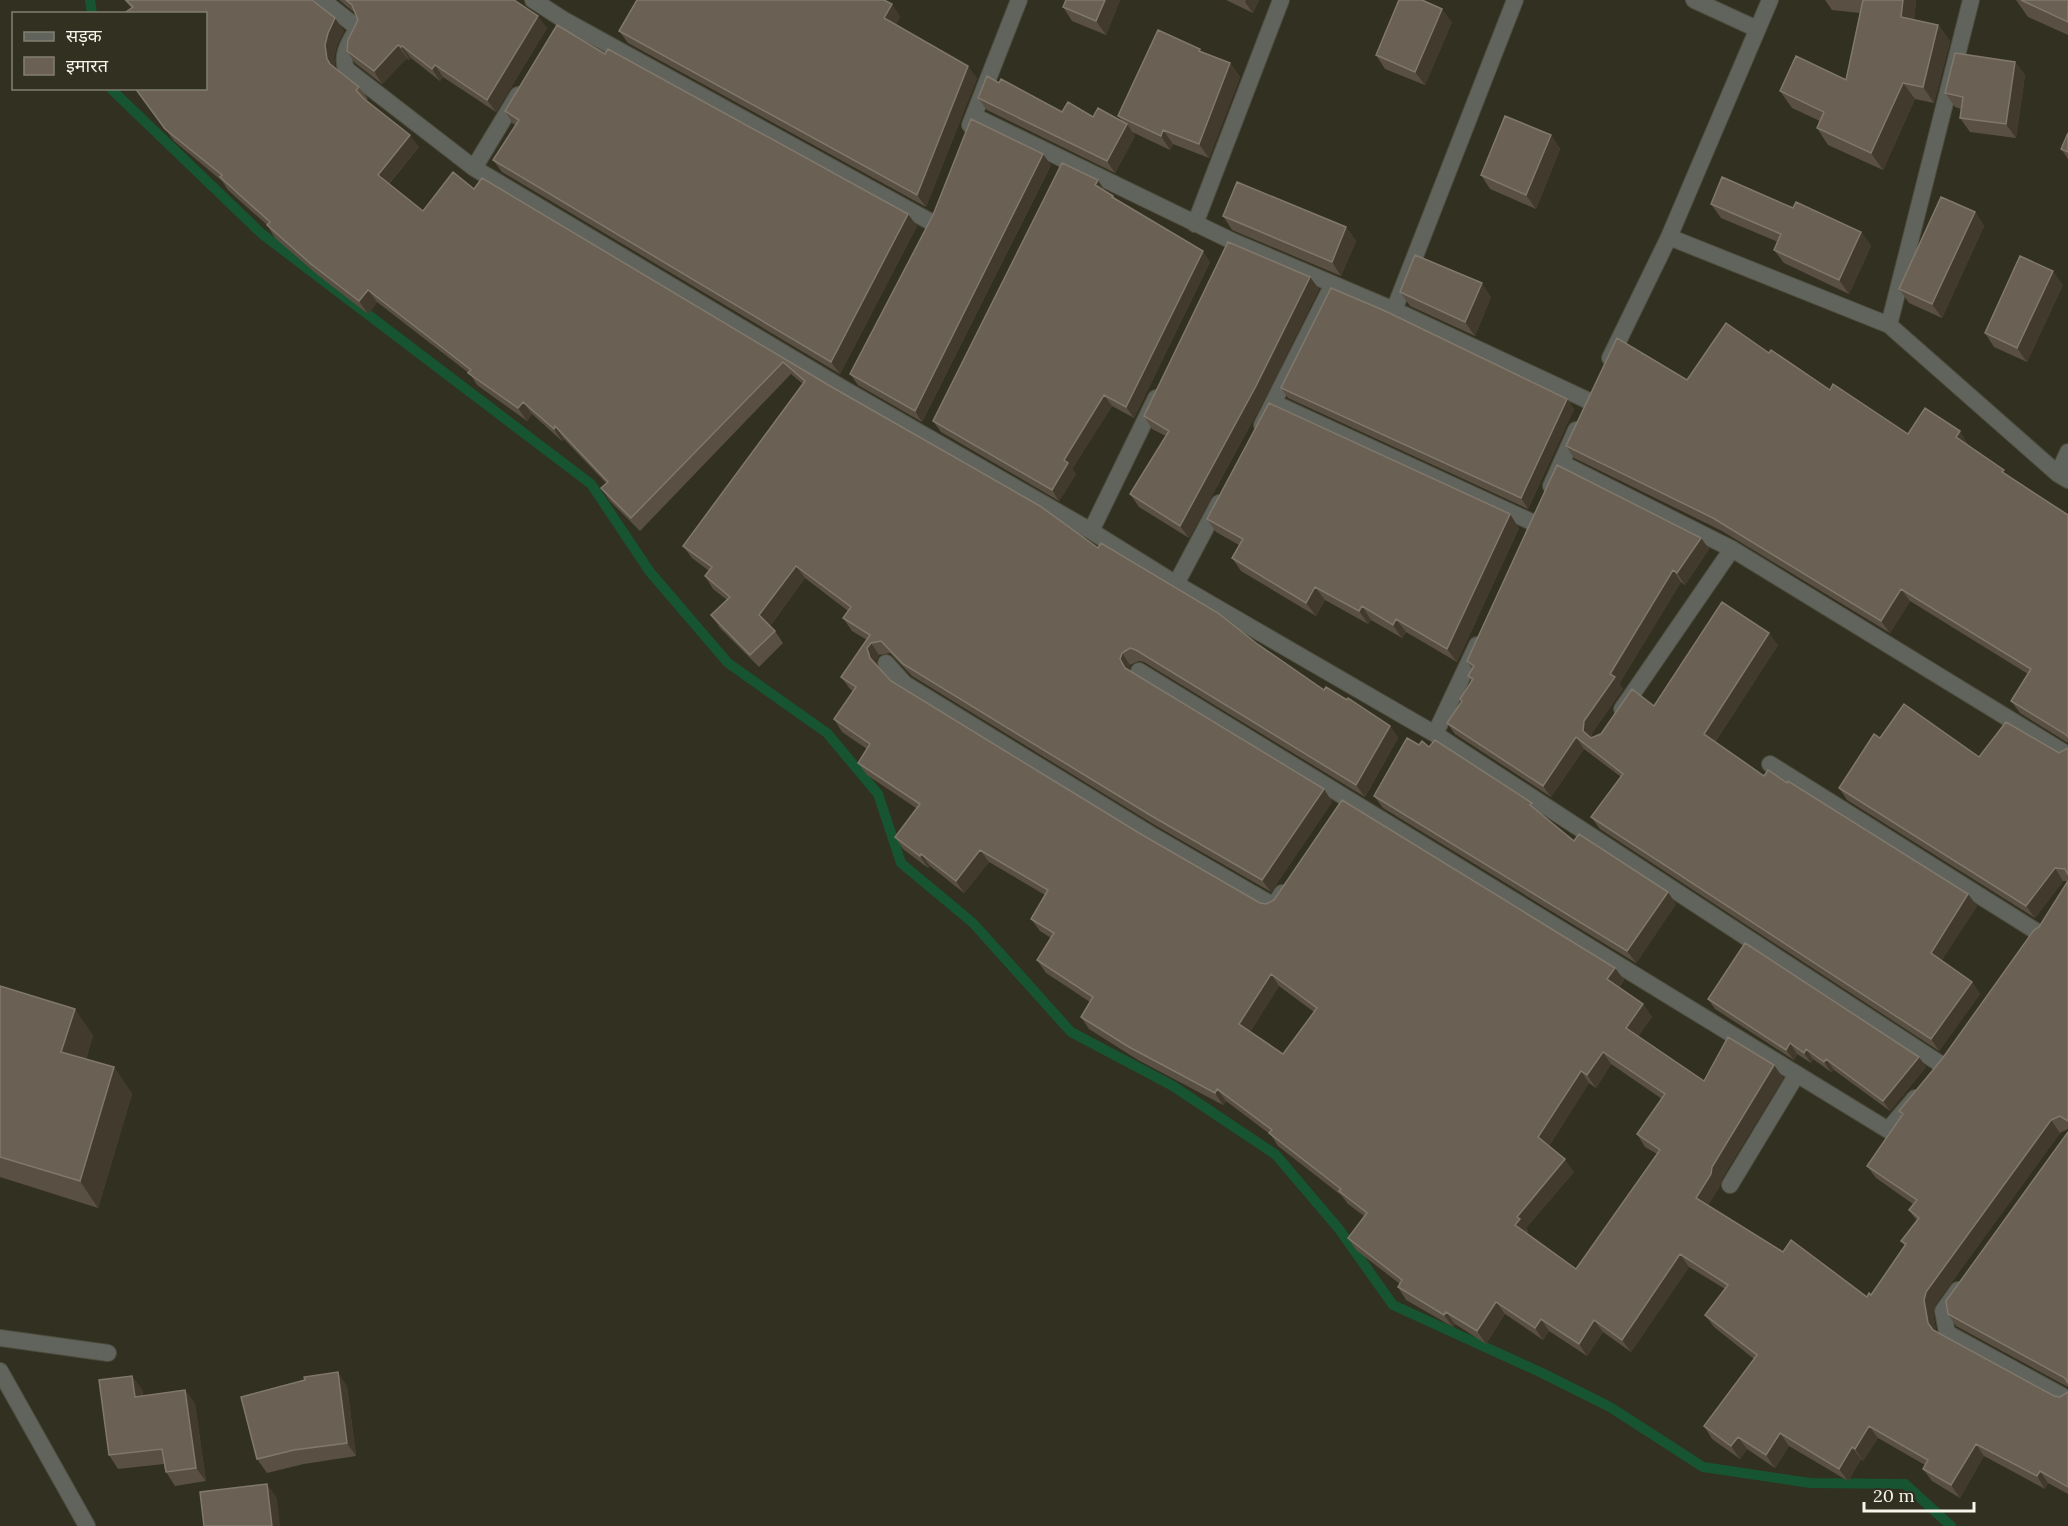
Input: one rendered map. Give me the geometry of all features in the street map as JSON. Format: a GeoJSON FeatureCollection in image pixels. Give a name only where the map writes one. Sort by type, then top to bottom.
{"type":"FeatureCollection","features":[{"type":"Feature","properties":{"kind":"street"},"geometry":{"type":"LineString","coordinates":[[322,0],[354,25],[356,31],[345,52],[346,69],[474,168],[930,431],[1176,584],[1416,729],[1435,734],[1945,1061],[1888,1130],[1372,807],[1344,803],[1139,671]]}},
{"type":"Feature","properties":{"kind":"street"},"geometry":{"type":"LineString","coordinates":[[533,0],[561,25],[930,222]]}},
{"type":"Feature","properties":{"kind":"street"},"geometry":{"type":"LineString","coordinates":[[965,137],[1019,0]]}},
{"type":"Feature","properties":{"kind":"street"},"geometry":{"type":"LineString","coordinates":[[1195,224],[1281,0]]}},
{"type":"Feature","properties":{"kind":"street"},"geometry":{"type":"LineString","coordinates":[[1394,310],[1515,0]]}},
{"type":"Feature","properties":{"kind":"street"},"geometry":{"type":"LineString","coordinates":[[1694,0],[1756,29]]}},
{"type":"Feature","properties":{"kind":"street"},"geometry":{"type":"LineString","coordinates":[[1604,370],[1669,237],[1770,0]]}},
{"type":"Feature","properties":{"kind":"street"},"geometry":{"type":"LineString","coordinates":[[1889,325],[1971,0]]}},
{"type":"Feature","properties":{"kind":"street"},"geometry":{"type":"LineString","coordinates":[[474,168],[528,79]]}},
{"type":"Feature","properties":{"kind":"street"},"geometry":{"type":"LineString","coordinates":[[974,116],[1063,165],[1195,224],[1229,246],[1333,284],[1592,396],[1531,529],[1274,403]]}},
{"type":"Feature","properties":{"kind":"street"},"geometry":{"type":"LineString","coordinates":[[1669,237],[1889,325],[2063,477],[2068,452]]}},
{"type":"Feature","properties":{"kind":"street"},"geometry":{"type":"LineString","coordinates":[[1252,443],[1333,284]]}},
{"type":"Feature","properties":{"kind":"street"},"geometry":{"type":"LineString","coordinates":[[1091,531],[1164,381]]}},
{"type":"Feature","properties":{"kind":"street"},"geometry":{"type":"LineString","coordinates":[[1561,463],[1732,549],[2068,755]]}},
{"type":"Feature","properties":{"kind":"street"},"geometry":{"type":"LineString","coordinates":[[1176,584],[1225,494]]}},
{"type":"Feature","properties":{"kind":"street"},"geometry":{"type":"LineString","coordinates":[[1614,720],[1732,549]]}},
{"type":"Feature","properties":{"kind":"street"},"geometry":{"type":"LineString","coordinates":[[1435,734],[1485,629]]}},
{"type":"Feature","properties":{"kind":"street"},"geometry":{"type":"LineString","coordinates":[[886,663],[905,684],[1153,836],[1274,906],[1294,877]]}},
{"type":"Feature","properties":{"kind":"street"},"geometry":{"type":"LineString","coordinates":[[1770,764],[2035,938],[2050,916]]}},
{"type":"Feature","properties":{"kind":"street"},"geometry":{"type":"LineString","coordinates":[[1730,1185],[1797,1074]]}},
{"type":"Feature","properties":{"kind":"street"},"geometry":{"type":"LineString","coordinates":[[1971,1273],[1943,1311],[1947,1333],[2068,1399]]}},
{"type":"Feature","properties":{"kind":"street"},"geometry":{"type":"LineString","coordinates":[[0,1338],[108,1353]]}},
{"type":"Feature","properties":{"kind":"street"},"geometry":{"type":"LineString","coordinates":[[0,1371],[87,1526]]}},
{"type":"Feature","properties":{"kind":"building"},"geometry":{"type":"Polygon","coordinates":[[[126,0],[312,0],[335,18],[325,45],[330,64],[359,87],[356,90],[363,98],[410,135],[378,175],[423,211],[453,172],[474,189],[482,178],[830,386],[1040,506],[1098,548],[1101,543],[1218,613],[1256,643],[1324,690],[1326,687],[1347,700],[1348,698],[1390,726],[1356,785],[1136,650],[1130,648],[1122,653],[1120,659],[1125,668],[1324,789],[1262,880],[1150,815],[903,664],[881,641],[871,643],[867,648],[870,658],[891,681],[1139,833],[1260,903],[1266,904],[1274,900],[1342,800],[1615,968],[1607,979],[1643,1004],[1626,1028],[1704,1081],[1728,1037],[1774,1065],[1712,1167],[1711,1174],[1696,1198],[1783,1252],[1791,1240],[1867,1297],[1869,1293],[1871,1295],[1906,1244],[1901,1241],[1919,1218],[1909,1210],[1917,1200],[1867,1166],[1903,1114],[1899,1111],[1942,1059],[2034,930],[2039,927],[2068,881],[2068,1121],[2060,1116],[2051,1120],[1926,1292],[1924,1300],[1928,1323],[1933,1330],[2054,1396],[2060,1397],[2068,1392],[2068,1487],[2040,1471],[2037,1476],[1976,1444],[1951,1485],[1923,1469],[1928,1460],[1869,1426],[1855,1449],[1852,1447],[1839,1469],[1780,1433],[1766,1455],[1738,1437],[1731,1446],[1704,1426],[1757,1355],[1705,1315],[1728,1285],[1680,1254],[1622,1340],[1594,1320],[1579,1344],[1541,1319],[1535,1328],[1496,1302],[1477,1331],[1446,1312],[1444,1315],[1398,1287],[1402,1280],[1348,1238],[1367,1213],[1339,1191],[1341,1189],[1269,1133],[1272,1130],[1217,1089],[1215,1093],[1129,1047],[1081,1017],[1093,997],[1037,960],[1054,933],[1031,919],[1048,890],[980,850],[956,881],[895,837],[920,804],[858,763],[870,744],[834,719],[856,687],[841,677],[870,635],[843,618],[851,607],[796,566],[759,615],[775,631],[750,655],[711,615],[730,597],[705,576],[712,567],[683,546],[805,381],[783,362],[631,518],[601,488],[608,482],[555,426],[554,429],[523,402],[518,408],[468,373],[471,370],[368,290],[359,301],[311,264],[267,225],[270,222],[220,177],[222,175],[165,129],[136,90],[207,90],[207,12],[126,12],[133,7],[126,0]],[[1271,974],[1239,1024],[1283,1054],[1317,1008],[1271,974]],[[1603,1052],[1587,1075],[1581,1071],[1538,1137],[1565,1159],[1517,1217],[1520,1219],[1515,1225],[1576,1269],[1660,1150],[1637,1134],[1665,1094],[1603,1052]]]}},
{"type":"Feature","properties":{"kind":"building"},"geometry":{"type":"Polygon","coordinates":[[[346,0],[514,0],[538,16],[487,100],[435,65],[432,69],[402,46],[398,45],[374,71],[347,51],[348,40],[358,20],[352,5],[346,0]]]}},
{"type":"Feature","properties":{"kind":"building"},"geometry":{"type":"Polygon","coordinates":[[[637,0],[884,0],[892,4],[884,18],[968,66],[917,195],[619,31],[637,0]]]}},
{"type":"Feature","properties":{"kind":"building"},"geometry":{"type":"Polygon","coordinates":[[[1066,0],[1105,0],[1096,21],[1063,7],[1066,0]]]}},
{"type":"Feature","properties":{"kind":"building"},"geometry":{"type":"Polygon","coordinates":[[[1399,0],[1422,0],[1442,9],[1415,72],[1376,55],[1399,0]]]}},
{"type":"Feature","properties":{"kind":"building"},"geometry":{"type":"Polygon","coordinates":[[[1863,0],[1903,0],[1901,17],[1938,25],[1923,87],[1903,83],[1871,153],[1817,128],[1824,112],[1780,91],[1796,56],[1846,80],[1863,0]]]}},
{"type":"Feature","properties":{"kind":"building"},"geometry":{"type":"Polygon","coordinates":[[[2021,0],[2068,0],[2068,22],[2021,0]]]}},
{"type":"Feature","properties":{"kind":"building"},"geometry":{"type":"Polygon","coordinates":[[[557,25],[605,54],[608,49],[908,214],[831,362],[493,160],[519,120],[505,111],[557,25]]]}},
{"type":"Feature","properties":{"kind":"building"},"geometry":{"type":"Polygon","coordinates":[[[1158,30],[1200,49],[1199,51],[1230,63],[1199,144],[1163,130],[1161,136],[1118,116],[1158,30]]]}},
{"type":"Feature","properties":{"kind":"building"},"geometry":{"type":"Polygon","coordinates":[[[1955,53],[2015,62],[2006,124],[1960,118],[1963,97],[1945,93],[1955,53]]]}},
{"type":"Feature","properties":{"kind":"building"},"geometry":{"type":"Polygon","coordinates":[[[987,76],[999,83],[1001,79],[1062,112],[1068,102],[1093,117],[1098,108],[1127,124],[1107,161],[978,98],[987,76]]]}},
{"type":"Feature","properties":{"kind":"building"},"geometry":{"type":"Polygon","coordinates":[[[1505,116],[1551,135],[1526,195],[1481,175],[1505,116]]]}},
{"type":"Feature","properties":{"kind":"building"},"geometry":{"type":"Polygon","coordinates":[[[971,119],[1043,154],[915,411],[850,374],[933,215],[971,119]]]}},
{"type":"Feature","properties":{"kind":"building"},"geometry":{"type":"Polygon","coordinates":[[[2068,133],[2068,152],[2061,149],[2068,133]]]}},
{"type":"Feature","properties":{"kind":"building"},"geometry":{"type":"Polygon","coordinates":[[[1062,163],[1098,180],[1095,185],[1112,197],[1203,251],[1126,407],[1104,395],[1064,460],[1068,463],[1052,490],[933,421],[1062,163]]]}},
{"type":"Feature","properties":{"kind":"building"},"geometry":{"type":"Polygon","coordinates":[[[1722,177],[1793,208],[1796,202],[1861,232],[1839,280],[1774,250],[1781,234],[1711,204],[1722,177]]]}},
{"type":"Feature","properties":{"kind":"building"},"geometry":{"type":"Polygon","coordinates":[[[1237,182],[1346,227],[1332,262],[1223,216],[1237,182]]]}},
{"type":"Feature","properties":{"kind":"building"},"geometry":{"type":"Polygon","coordinates":[[[1941,197],[1975,212],[1932,304],[1899,289],[1941,197]]]}},
{"type":"Feature","properties":{"kind":"building"},"geometry":{"type":"Polygon","coordinates":[[[1228,242],[1310,277],[1256,386],[1180,526],[1130,494],[1169,431],[1144,416],[1228,242]]]}},
{"type":"Feature","properties":{"kind":"building"},"geometry":{"type":"Polygon","coordinates":[[[1415,255],[1482,283],[1465,322],[1400,292],[1415,255]]]}},
{"type":"Feature","properties":{"kind":"building"},"geometry":{"type":"Polygon","coordinates":[[[2020,256],[2053,271],[2017,348],[1985,333],[2020,256]]]}},
{"type":"Feature","properties":{"kind":"building"},"geometry":{"type":"Polygon","coordinates":[[[1331,288],[1383,310],[1567,399],[1521,498],[1281,388],[1331,288]]]}},
{"type":"Feature","properties":{"kind":"building"},"geometry":{"type":"Polygon","coordinates":[[[1726,323],[1769,353],[1771,350],[1830,390],[1833,384],[1908,434],[1925,408],[1960,431],[1956,437],[2004,470],[2002,472],[2068,515],[2068,737],[2011,701],[2031,669],[1901,589],[1881,621],[1713,518],[1566,446],[1617,338],[1687,380],[1726,323]]]}},
{"type":"Feature","properties":{"kind":"building"},"geometry":{"type":"Polygon","coordinates":[[[1269,403],[1510,514],[1447,649],[1396,619],[1393,625],[1362,606],[1359,611],[1315,587],[1306,603],[1232,558],[1243,539],[1207,519],[1269,403]]]}},
{"type":"Feature","properties":{"kind":"building"},"geometry":{"type":"Polygon","coordinates":[[[1557,465],[1701,538],[1677,573],[1673,570],[1610,674],[1615,677],[1584,721],[1583,731],[1591,738],[1601,734],[1632,689],[1654,706],[1722,602],[1769,633],[1704,734],[1764,776],[1768,770],[1787,783],[1788,781],[1968,894],[1931,953],[1972,982],[1931,1039],[1591,817],[1623,774],[1576,737],[1543,786],[1447,723],[1473,679],[1468,676],[1474,666],[1467,661],[1557,465]]]}},
{"type":"Feature","properties":{"kind":"building"},"geometry":{"type":"Polygon","coordinates":[[[1904,704],[1979,757],[2006,722],[2059,753],[2068,748],[2068,875],[2065,869],[2055,868],[2026,906],[1839,788],[1874,734],[1880,738],[1904,704]]]}},
{"type":"Feature","properties":{"kind":"building"},"geometry":{"type":"Polygon","coordinates":[[[1407,738],[1419,745],[1422,741],[1429,747],[1435,740],[1532,803],[1530,805],[1574,841],[1579,834],[1668,892],[1627,951],[1374,796],[1407,738]]]}},
{"type":"Feature","properties":{"kind":"building"},"geometry":{"type":"Polygon","coordinates":[[[1745,943],[1919,1057],[1883,1101],[1826,1059],[1824,1062],[1806,1049],[1804,1053],[1790,1043],[1786,1050],[1708,999],[1745,943]]]}},
{"type":"Feature","properties":{"kind":"building"},"geometry":{"type":"Polygon","coordinates":[[[0,986],[75,1009],[61,1052],[114,1067],[80,1181],[0,1157],[0,986]]]}},
{"type":"Feature","properties":{"kind":"building"},"geometry":{"type":"Polygon","coordinates":[[[2068,1132],[2068,1383],[2065,1378],[1948,1314],[1946,1301],[2068,1132]]]}},
{"type":"Feature","properties":{"kind":"building"},"geometry":{"type":"Polygon","coordinates":[[[338,1372],[347,1443],[294,1450],[257,1459],[241,1397],[305,1380],[304,1377],[338,1372]]]}},
{"type":"Feature","properties":{"kind":"building"},"geometry":{"type":"Polygon","coordinates":[[[132,1376],[135,1397],[185,1390],[196,1468],[166,1472],[162,1449],[109,1455],[99,1380],[132,1376]]]}},
{"type":"Feature","properties":{"kind":"building"},"geometry":{"type":"Polygon","coordinates":[[[267,1484],[272,1526],[204,1526],[200,1492],[267,1484]]]}},
{"type":"Feature","properties":{"kind":"waterway"},"geometry":{"type":"LineString","coordinates":[[90,0],[92,12]]}},
{"type":"Feature","properties":{"kind":"waterway"},"geometry":{"type":"LineString","coordinates":[[112,90],[262,234],[591,484],[650,572],[728,663],[827,733],[878,794],[901,863],[973,923],[1071,1032],[1173,1086],[1276,1155],[1339,1229],[1393,1305],[1542,1373],[1610,1407],[1703,1467],[1810,1483],[1905,1484],[1951,1526]]}}]}
